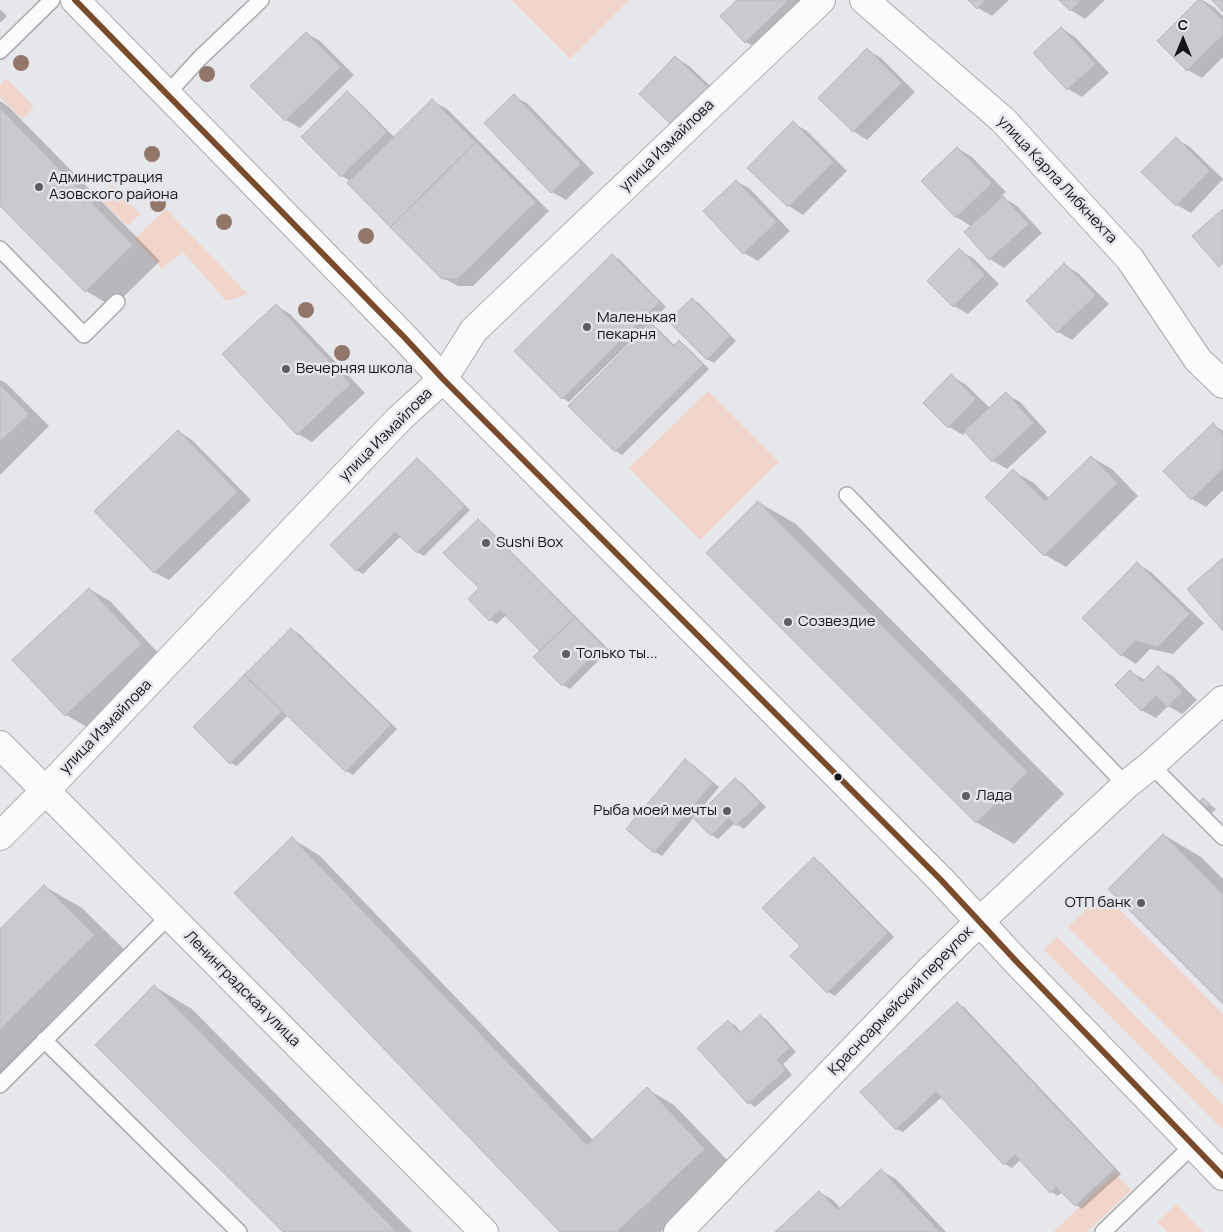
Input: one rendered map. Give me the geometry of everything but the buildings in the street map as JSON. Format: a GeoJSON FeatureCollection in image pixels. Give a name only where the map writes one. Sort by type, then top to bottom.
{"type":"FeatureCollection","features":[{"type":"Feature","properties":{"kind":"street"},"geometry":{"type":"LineString","coordinates":[[75,0],[443,378],[934,873],[1223,1176]]}},
{"type":"Feature","properties":{"kind":"street","name":"улица Измайлова"},"geometry":{"type":"LineString","coordinates":[[0,836],[46,791],[392,427],[443,378],[474,330],[821,0]]}},
{"type":"Feature","properties":{"kind":"street","name":"улица Карла Либкнехта"},"geometry":{"type":"LineString","coordinates":[[864,0],[1003,120],[1130,259],[1198,360],[1223,384]]}},
{"type":"Feature","properties":{"kind":"street","name":"Красноармейский переулок"},"geometry":{"type":"LineString","coordinates":[[678,1232],[924,976],[1126,785],[1223,700]]}},
{"type":"Feature","properties":{"kind":"street","name":"Ленинградская улица"},"geometry":{"type":"LineString","coordinates":[[0,746],[169,916],[474,1229]]}},
{"type":"Feature","properties":{"kind":"lane"},"geometry":{"type":"LineString","coordinates":[[0,51],[52,0]]}},
{"type":"Feature","properties":{"kind":"lane"},"geometry":{"type":"LineString","coordinates":[[167,94],[200,58],[261,0]]}},
{"type":"Feature","properties":{"kind":"lane"},"geometry":{"type":"LineString","coordinates":[[0,249],[84,335],[117,302]]}},
{"type":"Feature","properties":{"kind":"lane"},"geometry":{"type":"LineString","coordinates":[[847,495],[1126,785]]}},
{"type":"Feature","properties":{"kind":"lane"},"geometry":{"type":"LineString","coordinates":[[1151,765],[1223,837]]}},
{"type":"Feature","properties":{"kind":"lane"},"geometry":{"type":"LineString","coordinates":[[0,1084],[169,916]]}},
{"type":"Feature","properties":{"kind":"lane"},"geometry":{"type":"LineString","coordinates":[[44,1040],[239,1232]]}},
{"type":"Feature","properties":{"kind":"lane"},"geometry":{"type":"LineString","coordinates":[[1103,1232],[1193,1145]]}},
{"type":"Feature","properties":{"kind":"shaded area"},"geometry":{"type":"Polygon","coordinates":[[[511,0],[629,0],[570,59],[511,0]]]}},
{"type":"Feature","properties":{"kind":"shaded area"},"geometry":{"type":"Polygon","coordinates":[[[6,78],[34,107],[22,119],[0,97],[0,85],[6,78]]]}},
{"type":"Feature","properties":{"kind":"shaded area"},"geometry":{"type":"Polygon","coordinates":[[[112,185],[140,214],[127,226],[99,198],[112,185]]]}},
{"type":"Feature","properties":{"kind":"shaded area"},"geometry":{"type":"Polygon","coordinates":[[[166,209],[248,294],[226,301],[183,252],[162,269],[134,239],[166,209]]]}},
{"type":"Feature","properties":{"kind":"shaded area"},"geometry":{"type":"Polygon","coordinates":[[[708,391],[779,462],[700,540],[629,468],[708,391]]]}},
{"type":"Feature","properties":{"kind":"shaded area"},"geometry":{"type":"Polygon","coordinates":[[[1103,893],[1223,1014],[1223,1084],[1068,927],[1103,893]]]}},
{"type":"Feature","properties":{"kind":"shaded area"},"geometry":{"type":"Polygon","coordinates":[[[1057,937],[1223,1105],[1223,1130],[1044,950],[1057,937]]]}},
{"type":"Feature","properties":{"kind":"shaded area"},"geometry":{"type":"Polygon","coordinates":[[[1115,1173],[1131,1190],[1087,1232],[1053,1232],[1115,1173]]]}},
{"type":"Feature","properties":{"kind":"shaded area"},"geometry":{"type":"Polygon","coordinates":[[[1176,1204],[1203,1232],[1167,1232],[1157,1222],[1176,1204]]]}},
{"type":"Feature","properties":{"kind":"transit line"},"geometry":{"type":"LineString","coordinates":[[75,0],[443,379],[941,880],[1016,961],[1223,1176]]}},
{"type":"Feature","properties":{"kind":"place","name":"Администрация Азовского района"},"geometry":{"type":"Point","coordinates":[39,187]}},
{"type":"Feature","properties":{"kind":"place","name":"Маленькая пекарня"},"geometry":{"type":"Point","coordinates":[587,327]}},
{"type":"Feature","properties":{"kind":"place","name":"Вечерняя школа"},"geometry":{"type":"Point","coordinates":[286,369]}},
{"type":"Feature","properties":{"kind":"place","name":"Sushi Box"},"geometry":{"type":"Point","coordinates":[486,543]}},
{"type":"Feature","properties":{"kind":"place","name":"Созвездие"},"geometry":{"type":"Point","coordinates":[788,622]}},
{"type":"Feature","properties":{"kind":"place","name":"Только ты..."},"geometry":{"type":"Point","coordinates":[566,654]}},
{"type":"Feature","properties":{"kind":"place","name":"Лада"},"geometry":{"type":"Point","coordinates":[966,796]}},
{"type":"Feature","properties":{"kind":"place","name":"Рыба моей мечты"},"geometry":{"type":"Point","coordinates":[727,811]}},
{"type":"Feature","properties":{"kind":"place","name":"ОТП банк"},"geometry":{"type":"Point","coordinates":[1141,903]}}]}
